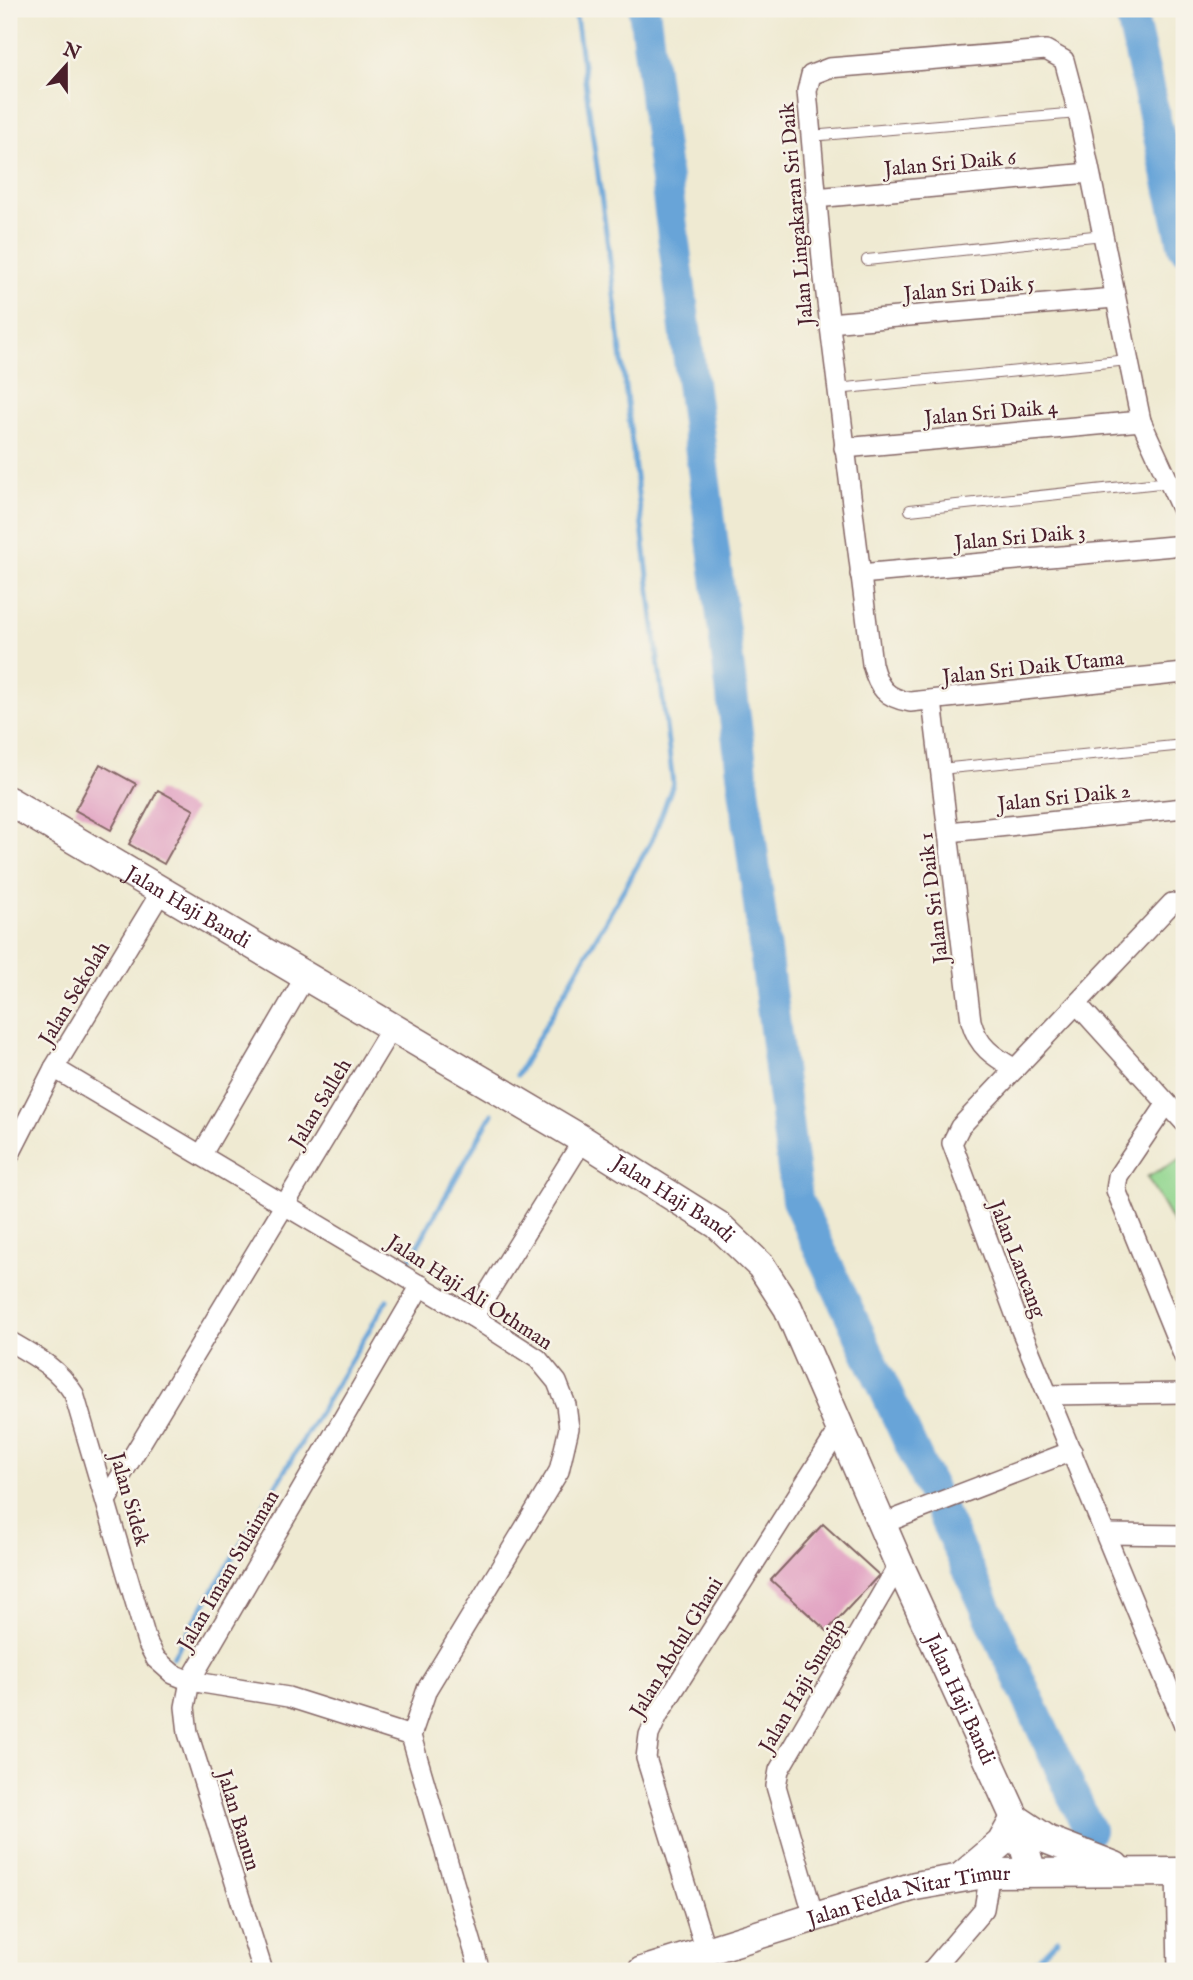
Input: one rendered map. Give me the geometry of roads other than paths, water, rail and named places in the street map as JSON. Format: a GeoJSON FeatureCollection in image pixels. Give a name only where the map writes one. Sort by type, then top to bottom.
{"type":"FeatureCollection","features":[{"type":"Feature","properties":{"kind":"street","name":"Jalan Lingakaran Sri Daik"},"geometry":{"type":"LineString","coordinates":[[888,695],[880,689],[872,664],[836,389],[809,136],[808,82],[818,71],[1052,51],[1064,60],[1078,113],[1141,421],[1184,514]]}},
{"type":"Feature","properties":{"kind":"street","name":"Jalan Sri Daik 6"},"geometry":{"type":"LineString","coordinates":[[815,198],[1089,173]]}},
{"type":"Feature","properties":{"kind":"street","name":"Jalan Sri Daik 5"},"geometry":{"type":"LineString","coordinates":[[829,323],[1114,298]]}},
{"type":"Feature","properties":{"kind":"street","name":"Jalan Sri Daik 4"},"geometry":{"type":"LineString","coordinates":[[844,448],[1141,421]]}},
{"type":"Feature","properties":{"kind":"street","name":"Jalan Sri Daik 3"},"geometry":{"type":"LineString","coordinates":[[860,574],[1184,545]]}},
{"type":"Feature","properties":{"kind":"street","name":"Jalan Sri Daik Utama"},"geometry":{"type":"LineString","coordinates":[[888,695],[910,702],[932,701],[1184,673]]}},
{"type":"Feature","properties":{"kind":"street","name":"Jalan Sri Daik 1"},"geometry":{"type":"LineString","coordinates":[[932,701],[971,1021],[975,1037],[984,1049],[1015,1069]]}},
{"type":"Feature","properties":{"kind":"street","name":"Jalan Haji Bandi"},"geometry":{"type":"LineString","coordinates":[[9,801],[583,1140],[718,1225],[754,1257],[788,1308],[881,1524],[1015,1818],[1032,1872]]}},
{"type":"Feature","properties":{"kind":"street","name":"Jalan Sri Daik 2"},"geometry":{"type":"LineString","coordinates":[[949,832],[1184,808]]}},
{"type":"Feature","properties":{"kind":"street","name":"Jalan Sekolah"},"geometry":{"type":"LineString","coordinates":[[9,1156],[54,1068],[161,892]]}},
{"type":"Feature","properties":{"kind":"street","name":"Jalan Lancang"},"geometry":{"type":"LineString","coordinates":[[1172,904],[960,1127],[951,1143],[1049,1395],[1184,1725]]}},
{"type":"Feature","properties":{"kind":"street"},"geometry":{"type":"LineString","coordinates":[[202,1154],[305,977]]}},
{"type":"Feature","properties":{"kind":"street"},"geometry":{"type":"LineString","coordinates":[[1078,1005],[1184,1122]]}},
{"type":"Feature","properties":{"kind":"street","name":"Jalan Salleh"},"geometry":{"type":"LineString","coordinates":[[107,1499],[392,1027]]}},
{"type":"Feature","properties":{"kind":"street","name":"Jalan Haji Ali Othman"},"geometry":{"type":"LineString","coordinates":[[54,1068],[287,1203],[473,1317],[538,1359],[557,1382],[566,1405],[566,1449],[546,1494],[427,1689],[411,1736]]}},
{"type":"Feature","properties":{"kind":"street"},"geometry":{"type":"LineString","coordinates":[[1166,1105],[1118,1176],[1116,1190],[1184,1357]]}},
{"type":"Feature","properties":{"kind":"street"},"geometry":{"type":"LineString","coordinates":[[473,1317],[583,1140]]}},
{"type":"Feature","properties":{"kind":"street","name":"Jalan Imam Sulaiman"},"geometry":{"type":"LineString","coordinates":[[411,1736],[288,1697],[190,1681],[421,1285]]}},
{"type":"Feature","properties":{"kind":"street","name":"Jalan Sidek"},"geometry":{"type":"LineString","coordinates":[[9,1341],[48,1364],[65,1379],[75,1394],[148,1642],[156,1660],[173,1674],[190,1681]]}},
{"type":"Feature","properties":{"kind":"street"},"geometry":{"type":"LineString","coordinates":[[1049,1395],[1184,1393]]}},
{"type":"Feature","properties":{"kind":"street","name":"Jalan Abdul Ghani"},"geometry":{"type":"LineString","coordinates":[[706,1951],[646,1758],[649,1735],[658,1715],[840,1429]]}},
{"type":"Feature","properties":{"kind":"street"},"geometry":{"type":"LineString","coordinates":[[881,1524],[1072,1451]]}},
{"type":"Feature","properties":{"kind":"street"},"geometry":{"type":"LineString","coordinates":[[1107,1534],[1184,1535]]}},
{"type":"Feature","properties":{"kind":"street","name":"Jalan Haji Sungip"},"geometry":{"type":"LineString","coordinates":[[814,1917],[776,1786],[779,1770],[899,1564]]}},
{"type":"Feature","properties":{"kind":"street","name":"Jalan Banun"},"geometry":{"type":"LineString","coordinates":[[190,1681],[185,1707],[188,1733],[263,1971]]}},
{"type":"Feature","properties":{"kind":"street"},"geometry":{"type":"LineString","coordinates":[[411,1736],[480,1971]]}},
{"type":"Feature","properties":{"kind":"street"},"geometry":{"type":"LineString","coordinates":[[962,1876],[1001,1843],[1015,1818],[1048,1840],[1134,1872]]}},
{"type":"Feature","properties":{"kind":"street","name":"Jalan Felda Nitar Timur"},"geometry":{"type":"LineString","coordinates":[[642,1971],[915,1886],[962,1876],[1032,1872],[1180,1872]]}},
{"type":"Feature","properties":{"kind":"street"},"geometry":{"type":"LineString","coordinates":[[1178,1971],[1180,1872]]}},
{"type":"Feature","properties":{"kind":"street"},"geometry":{"type":"LineString","coordinates":[[931,1971],[984,1909],[990,1873]]}},
{"type":"Feature","properties":{"kind":"lane"},"geometry":{"type":"LineString","coordinates":[[809,136],[1078,113]]}},
{"type":"Feature","properties":{"kind":"lane"},"geometry":{"type":"LineString","coordinates":[[867,260],[1104,235]]}},
{"type":"Feature","properties":{"kind":"lane"},"geometry":{"type":"LineString","coordinates":[[836,389],[1130,360]]}},
{"type":"Feature","properties":{"kind":"lane"},"geometry":{"type":"LineString","coordinates":[[910,510],[1169,482]]}},
{"type":"Feature","properties":{"kind":"lane"},"geometry":{"type":"LineString","coordinates":[[940,769],[1184,745]]}},
{"type":"Feature","properties":{"kind":"waterway"},"geometry":{"type":"LineString","coordinates":[[517,1075],[652,840],[673,784],[609,253],[575,9]]}},
{"type":"Feature","properties":{"kind":"waterway"},"geometry":{"type":"LineString","coordinates":[[644,9],[797,1200],[1089,1830]]}},
{"type":"Feature","properties":{"kind":"waterway"},"geometry":{"type":"LineString","coordinates":[[1130,9],[1184,247]]}},
{"type":"Feature","properties":{"kind":"waterway"},"geometry":{"type":"LineString","coordinates":[[409,1261],[492,1114]]}},
{"type":"Feature","properties":{"kind":"waterway"},"geometry":{"type":"LineString","coordinates":[[173,1657],[387,1300]]}},
{"type":"Feature","properties":{"kind":"waterway"},"geometry":{"type":"LineString","coordinates":[[1026,1971],[1058,1939]]}}]}
